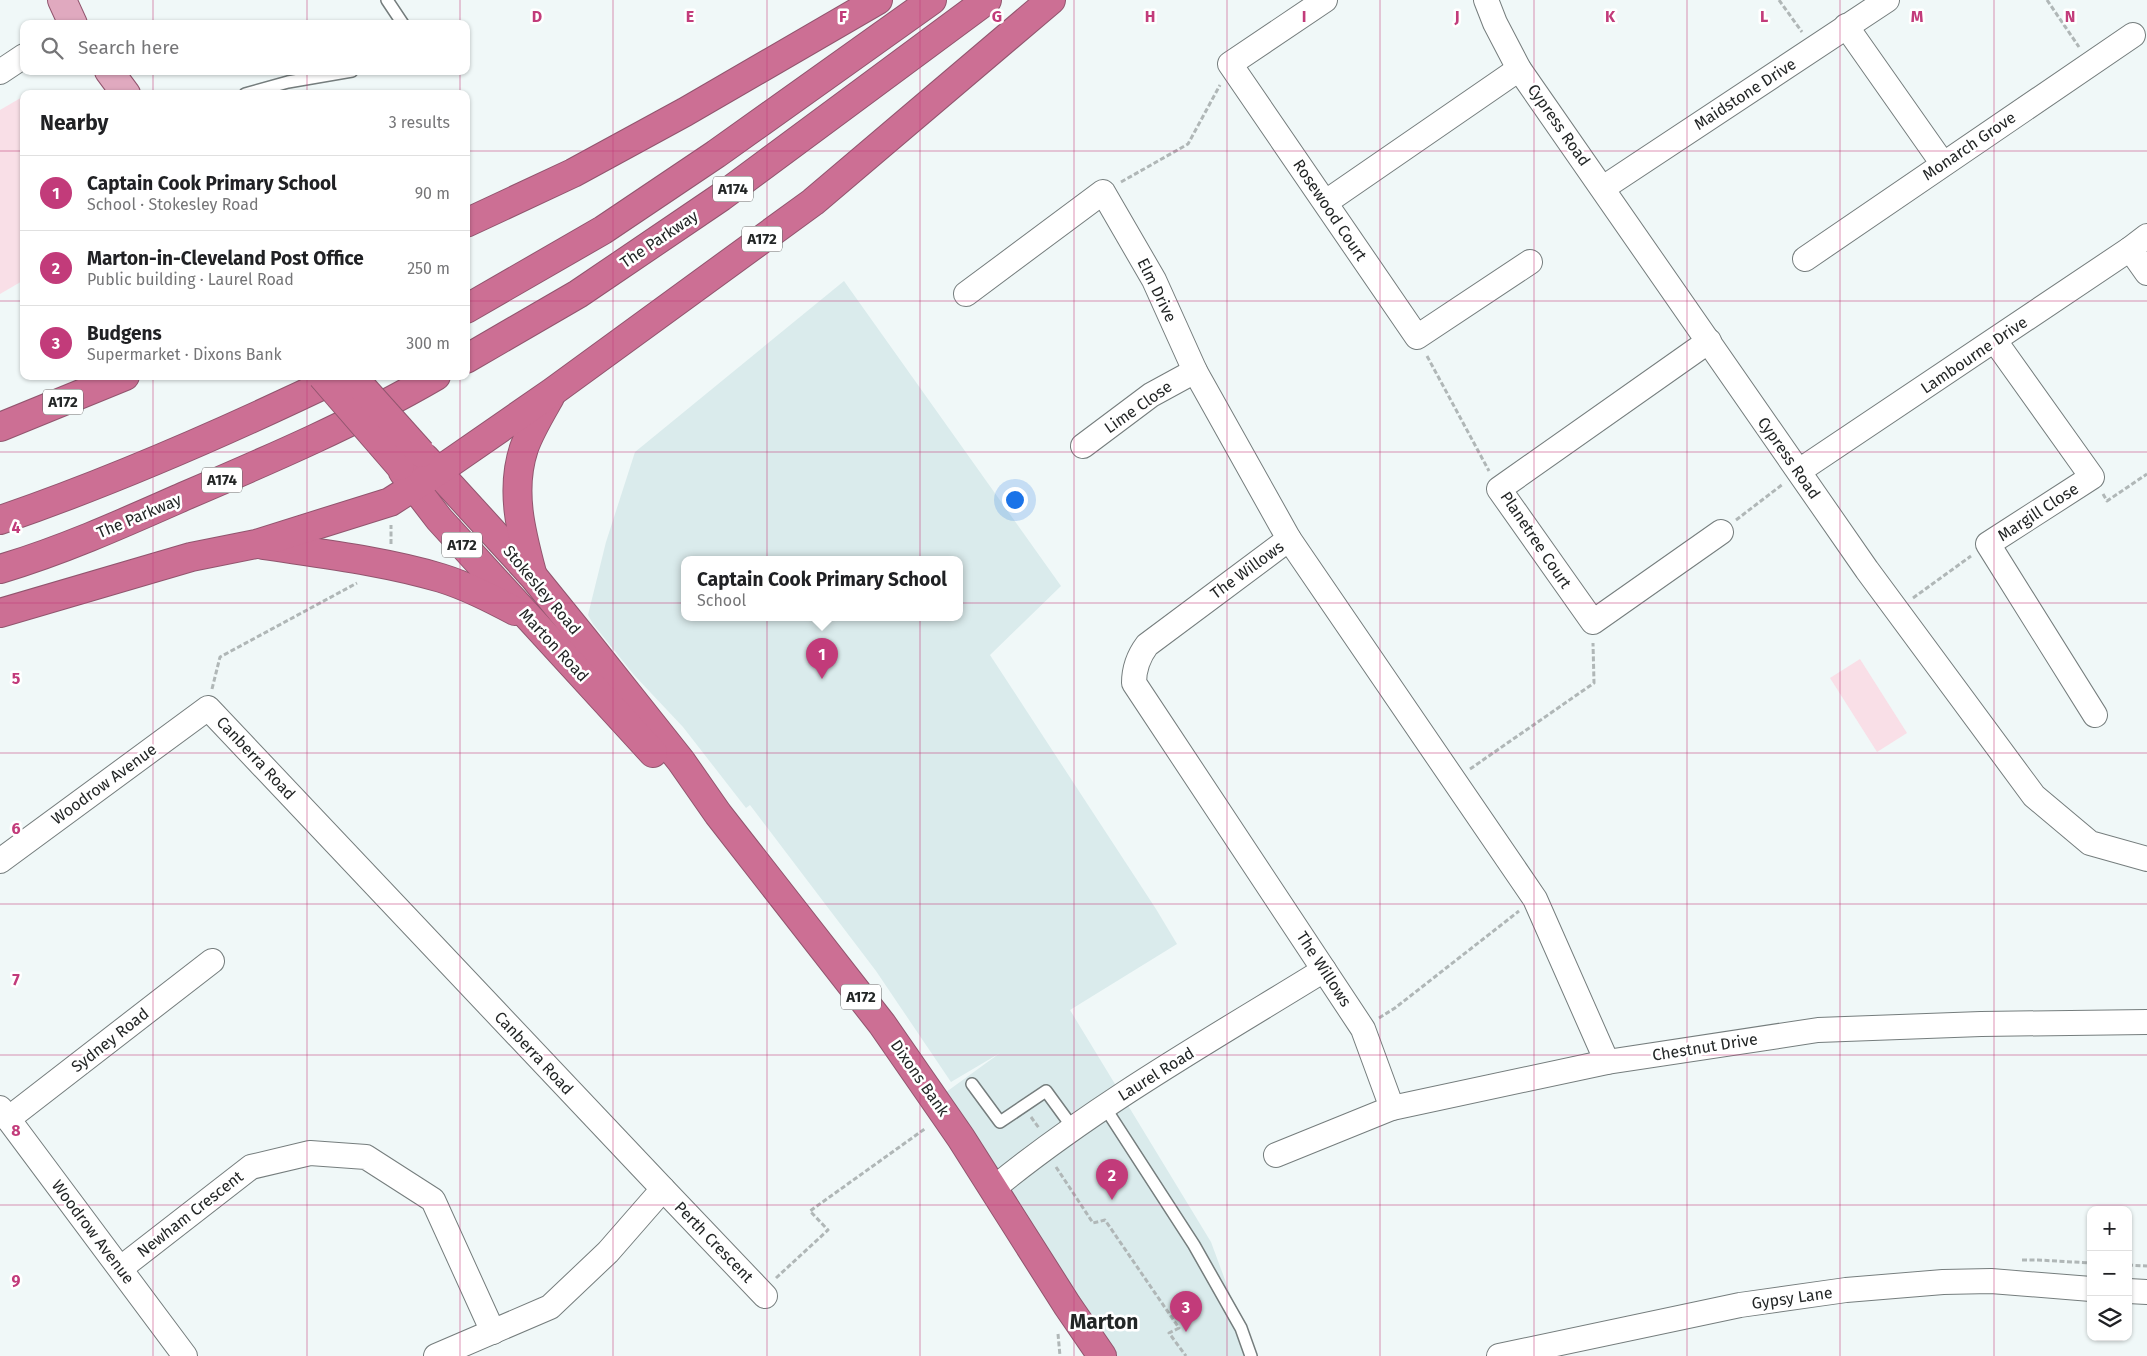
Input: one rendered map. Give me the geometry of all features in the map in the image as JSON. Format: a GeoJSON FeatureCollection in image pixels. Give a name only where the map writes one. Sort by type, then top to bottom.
{"type":"FeatureCollection","features":[{"type":"Feature","properties":{"kind":"highway"},"geometry":{"type":"LineString","coordinates":[[470,220],[573,173],[685,112],[878,0]]}},
{"type":"Feature","properties":{"kind":"highway","name":"A174"},"geometry":{"type":"LineString","coordinates":[[470,307],[611,224],[716,154],[932,0]]}},
{"type":"Feature","properties":{"kind":"highway","name":"The Parkway"},"geometry":{"type":"LineString","coordinates":[[470,357],[578,294],[721,197],[988,0]]}},
{"type":"Feature","properties":{"kind":"highway","name":"A172"},"geometry":{"type":"LineString","coordinates":[[418,469],[551,393],[813,202],[1051,0]]}},
{"type":"Feature","properties":{"kind":"highway","name":"A172"},"geometry":{"type":"LineString","coordinates":[[0,427],[116,380]]}},
{"type":"Feature","properties":{"kind":"highway","name":"Stokesley Road"},"geometry":{"type":"LineString","coordinates":[[326,380],[533,576],[681,762],[718,814]]}},
{"type":"Feature","properties":{"kind":"highway"},"geometry":{"type":"LineString","coordinates":[[0,520],[137,469],[272,410],[334,380]]}},
{"type":"Feature","properties":{"kind":"highway","name":"Stokesley Road"},"geometry":{"type":"LineString","coordinates":[[355,380],[418,469]]}},
{"type":"Feature","properties":{"kind":"highway","name":"The Parkway"},"geometry":{"type":"LineString","coordinates":[[0,569],[104,531],[222,481],[294,448],[428,380]]}},
{"type":"Feature","properties":{"kind":"highway","name":"A172"},"geometry":{"type":"LineString","coordinates":[[533,576],[518,511],[517,479],[524,448],[551,393]]}},
{"type":"Feature","properties":{"kind":"highway"},"geometry":{"type":"LineString","coordinates":[[0,613],[192,557],[256,544],[390,502],[418,469]]}},
{"type":"Feature","properties":{"kind":"highway","name":"Marton Road"},"geometry":{"type":"LineString","coordinates":[[418,469],[439,520],[672,773],[718,814]]}},
{"type":"Feature","properties":{"kind":"highway"},"geometry":{"type":"LineString","coordinates":[[256,544],[390,565],[443,579],[493,600],[530,619]]}},
{"type":"Feature","properties":{"kind":"highway"},"geometry":{"type":"LineString","coordinates":[[564,657],[584,639]]}},
{"type":"Feature","properties":{"kind":"highway","name":"Dixons Bank"},"geometry":{"type":"LineString","coordinates":[[718,814],[882,1024],[994,1188],[1067,1305],[1102,1356]]}},
{"type":"Feature","properties":{"kind":"main road"},"geometry":{"type":"LineString","coordinates":[[95,75],[100,90]]}},
{"type":"Feature","properties":{"kind":"main road"},"geometry":{"type":"LineString","coordinates":[[113,75],[123,90]]}},
{"type":"Feature","properties":{"kind":"street"},"geometry":{"type":"LineString","coordinates":[[1230,64],[1325,0]]}},
{"type":"Feature","properties":{"kind":"street","name":"Cypress Road"},"geometry":{"type":"LineString","coordinates":[[1486,0],[1495,23],[1519,69],[1897,610],[2034,796],[2090,843],[2147,859]]}},
{"type":"Feature","properties":{"kind":"street","name":"Maidstone Drive"},"geometry":{"type":"LineString","coordinates":[[1603,188],[1887,0]]}},
{"type":"Feature","properties":{"kind":"street"},"geometry":{"type":"LineString","coordinates":[[1846,26],[1943,164]]}},
{"type":"Feature","properties":{"kind":"street","name":"Monarch Grove"},"geometry":{"type":"LineString","coordinates":[[1805,259],[2133,34]]}},
{"type":"Feature","properties":{"kind":"street"},"geometry":{"type":"LineString","coordinates":[[0,72],[20,59]]}},
{"type":"Feature","properties":{"kind":"street","name":"Rosewood Court"},"geometry":{"type":"LineString","coordinates":[[1230,64],[1417,337]]}},
{"type":"Feature","properties":{"kind":"street"},"geometry":{"type":"LineString","coordinates":[[1326,202],[1519,69]]}},
{"type":"Feature","properties":{"kind":"street"},"geometry":{"type":"LineString","coordinates":[[966,294],[1103,192]]}},
{"type":"Feature","properties":{"kind":"street","name":"Elm Drive"},"geometry":{"type":"LineString","coordinates":[[1103,192],[1154,280],[1195,371],[1289,539]]}},
{"type":"Feature","properties":{"kind":"street"},"geometry":{"type":"LineString","coordinates":[[2139,243],[2147,273]]}},
{"type":"Feature","properties":{"kind":"street","name":"Lambourne Drive"},"geometry":{"type":"LineString","coordinates":[[1799,471],[1996,341],[2139,243]]}},
{"type":"Feature","properties":{"kind":"street"},"geometry":{"type":"LineString","coordinates":[[1417,337],[1530,262]]}},
{"type":"Feature","properties":{"kind":"street","name":"Planetree Court"},"geometry":{"type":"LineString","coordinates":[[1592,622],[1499,489],[1709,341]]}},
{"type":"Feature","properties":{"kind":"street","name":"Margill Close"},"geometry":{"type":"LineString","coordinates":[[1996,341],[2092,477],[1988,544],[2096,715]]}},
{"type":"Feature","properties":{"kind":"street","name":"Lime Close"},"geometry":{"type":"LineString","coordinates":[[1083,446],[1151,395],[1195,371]]}},
{"type":"Feature","properties":{"kind":"street"},"geometry":{"type":"LineString","coordinates":[[1592,622],[1721,532]]}},
{"type":"Feature","properties":{"kind":"street","name":"The Willows"},"geometry":{"type":"LineString","coordinates":[[1392,1108],[1363,1029],[1134,683],[1134,671],[1147,645],[1289,539],[1535,899],[1607,1062]]}},
{"type":"Feature","properties":{"kind":"street","name":"Woodrow Avenue"},"geometry":{"type":"LineString","coordinates":[[0,861],[208,708]]}},
{"type":"Feature","properties":{"kind":"street","name":"Canberra Road"},"geometry":{"type":"LineString","coordinates":[[208,708],[663,1189]]}},
{"type":"Feature","properties":{"kind":"street","name":"Sydney Road"},"geometry":{"type":"LineString","coordinates":[[4,1114],[212,961]]}},
{"type":"Feature","properties":{"kind":"street","name":"Laurel Road"},"geometry":{"type":"LineString","coordinates":[[994,1188],[1104,1106],[1324,970]]}},
{"type":"Feature","properties":{"kind":"street","name":"Chestnut Drive"},"geometry":{"type":"LineString","coordinates":[[1276,1155],[1392,1108],[1607,1062],[1818,1030],[1981,1024],[2147,1022]]}},
{"type":"Feature","properties":{"kind":"street","name":"Woodrow Avenue"},"geometry":{"type":"LineString","coordinates":[[4,1114],[185,1356]]}},
{"type":"Feature","properties":{"kind":"street","name":"Newham Crescent"},"geometry":{"type":"LineString","coordinates":[[121,1268],[251,1167],[310,1153],[366,1157],[432,1200],[493,1332]]}},
{"type":"Feature","properties":{"kind":"street"},"geometry":{"type":"LineString","coordinates":[[436,1356],[550,1307],[608,1252],[663,1189]]}},
{"type":"Feature","properties":{"kind":"street","name":"Perth Crescent"},"geometry":{"type":"LineString","coordinates":[[663,1189],[763,1294]]}},
{"type":"Feature","properties":{"kind":"street","name":"Gypsy Lane"},"geometry":{"type":"LineString","coordinates":[[1499,1356],[1740,1305],[1846,1290],[1943,1282],[1991,1281],[2087,1288]]}},
{"type":"Feature","properties":{"kind":"street"},"geometry":{"type":"LineString","coordinates":[[2132,1291],[2147,1292]]}},
{"type":"Feature","properties":{"kind":"lane"},"geometry":{"type":"LineString","coordinates":[[387,0],[400,20]]}},
{"type":"Feature","properties":{"kind":"lane"},"geometry":{"type":"LineString","coordinates":[[259,90],[288,82],[329,75]]}},
{"type":"Feature","properties":{"kind":"lane"},"geometry":{"type":"LineString","coordinates":[[972,1084],[1000,1122],[1046,1090],[1073,1128]]}},
{"type":"Feature","properties":{"kind":"lane"},"geometry":{"type":"LineString","coordinates":[[1104,1106],[1194,1244],[1241,1328],[1251,1356]]}},
{"type":"Feature","properties":{"kind":"path"},"geometry":{"type":"LineString","coordinates":[[1779,0],[1814,48]]}},
{"type":"Feature","properties":{"kind":"path"},"geometry":{"type":"LineString","coordinates":[[2047,0],[2090,63]]}},
{"type":"Feature","properties":{"kind":"path"},"geometry":{"type":"LineString","coordinates":[[1103,192],[1188,144],[1230,64]]}},
{"type":"Feature","properties":{"kind":"path"},"geometry":{"type":"LineString","coordinates":[[1417,337],[1499,489]]}},
{"type":"Feature","properties":{"kind":"path"},"geometry":{"type":"LineString","coordinates":[[1721,532],[1799,471]]}},
{"type":"Feature","properties":{"kind":"path"},"geometry":{"type":"LineString","coordinates":[[2092,477],[2108,501],[2147,474]]}},
{"type":"Feature","properties":{"kind":"path"},"geometry":{"type":"LineString","coordinates":[[208,708],[220,657],[390,565],[392,511],[390,502]]}},
{"type":"Feature","properties":{"kind":"path"},"geometry":{"type":"LineString","coordinates":[[1897,610],[1988,544]]}},
{"type":"Feature","properties":{"kind":"path"},"geometry":{"type":"LineString","coordinates":[[1453,780],[1594,683],[1592,622]]}},
{"type":"Feature","properties":{"kind":"path"},"geometry":{"type":"LineString","coordinates":[[1363,1029],[1396,1008],[1535,899]]}},
{"type":"Feature","properties":{"kind":"path"},"geometry":{"type":"LineString","coordinates":[[1023,1106],[1061,1157],[1053,1161],[1093,1224],[1105,1220],[1179,1328],[1169,1333],[1186,1356]]}},
{"type":"Feature","properties":{"kind":"path"},"geometry":{"type":"LineString","coordinates":[[763,1294],[828,1230],[810,1211],[945,1115]]}},
{"type":"Feature","properties":{"kind":"path"},"geometry":{"type":"LineString","coordinates":[[2132,1265],[2147,1266]]}},
{"type":"Feature","properties":{"kind":"shaded area"},"geometry":{"type":"Polygon","coordinates":[[[20,98],[20,282],[0,294],[0,110],[20,98]]]}},
{"type":"Feature","properties":{"kind":"shaded area"},"geometry":{"type":"Polygon","coordinates":[[[844,281],[1061,586],[990,655],[1177,944],[1070,1010],[1211,1242],[1253,1356],[1099,1356],[931,1103],[1000,1053],[951,1082],[876,971],[750,805],[746,808],[683,727],[634,675],[593,624],[588,615],[606,542],[635,452],[844,281]]]}},
{"type":"Feature","properties":{"kind":"shaded area"},"geometry":{"type":"Polygon","coordinates":[[[1860,659],[1907,733],[1877,752],[1830,678],[1860,659]]]}},
{"type":"Feature","properties":{"kind":"place","name":"Captain Cook Primary School"},"geometry":{"type":"Point","coordinates":[822,679]}},
{"type":"Feature","properties":{"kind":"place","name":"Marton-in-Cleveland Post Office"},"geometry":{"type":"Point","coordinates":[1112,1200]}},
{"type":"Feature","properties":{"kind":"place","name":"Budgens"},"geometry":{"type":"Point","coordinates":[1186,1332]}},
{"type":"Feature","properties":{"kind":"district","name":"Marton"},"geometry":{"type":"Point","coordinates":[1104,1322]}}]}
